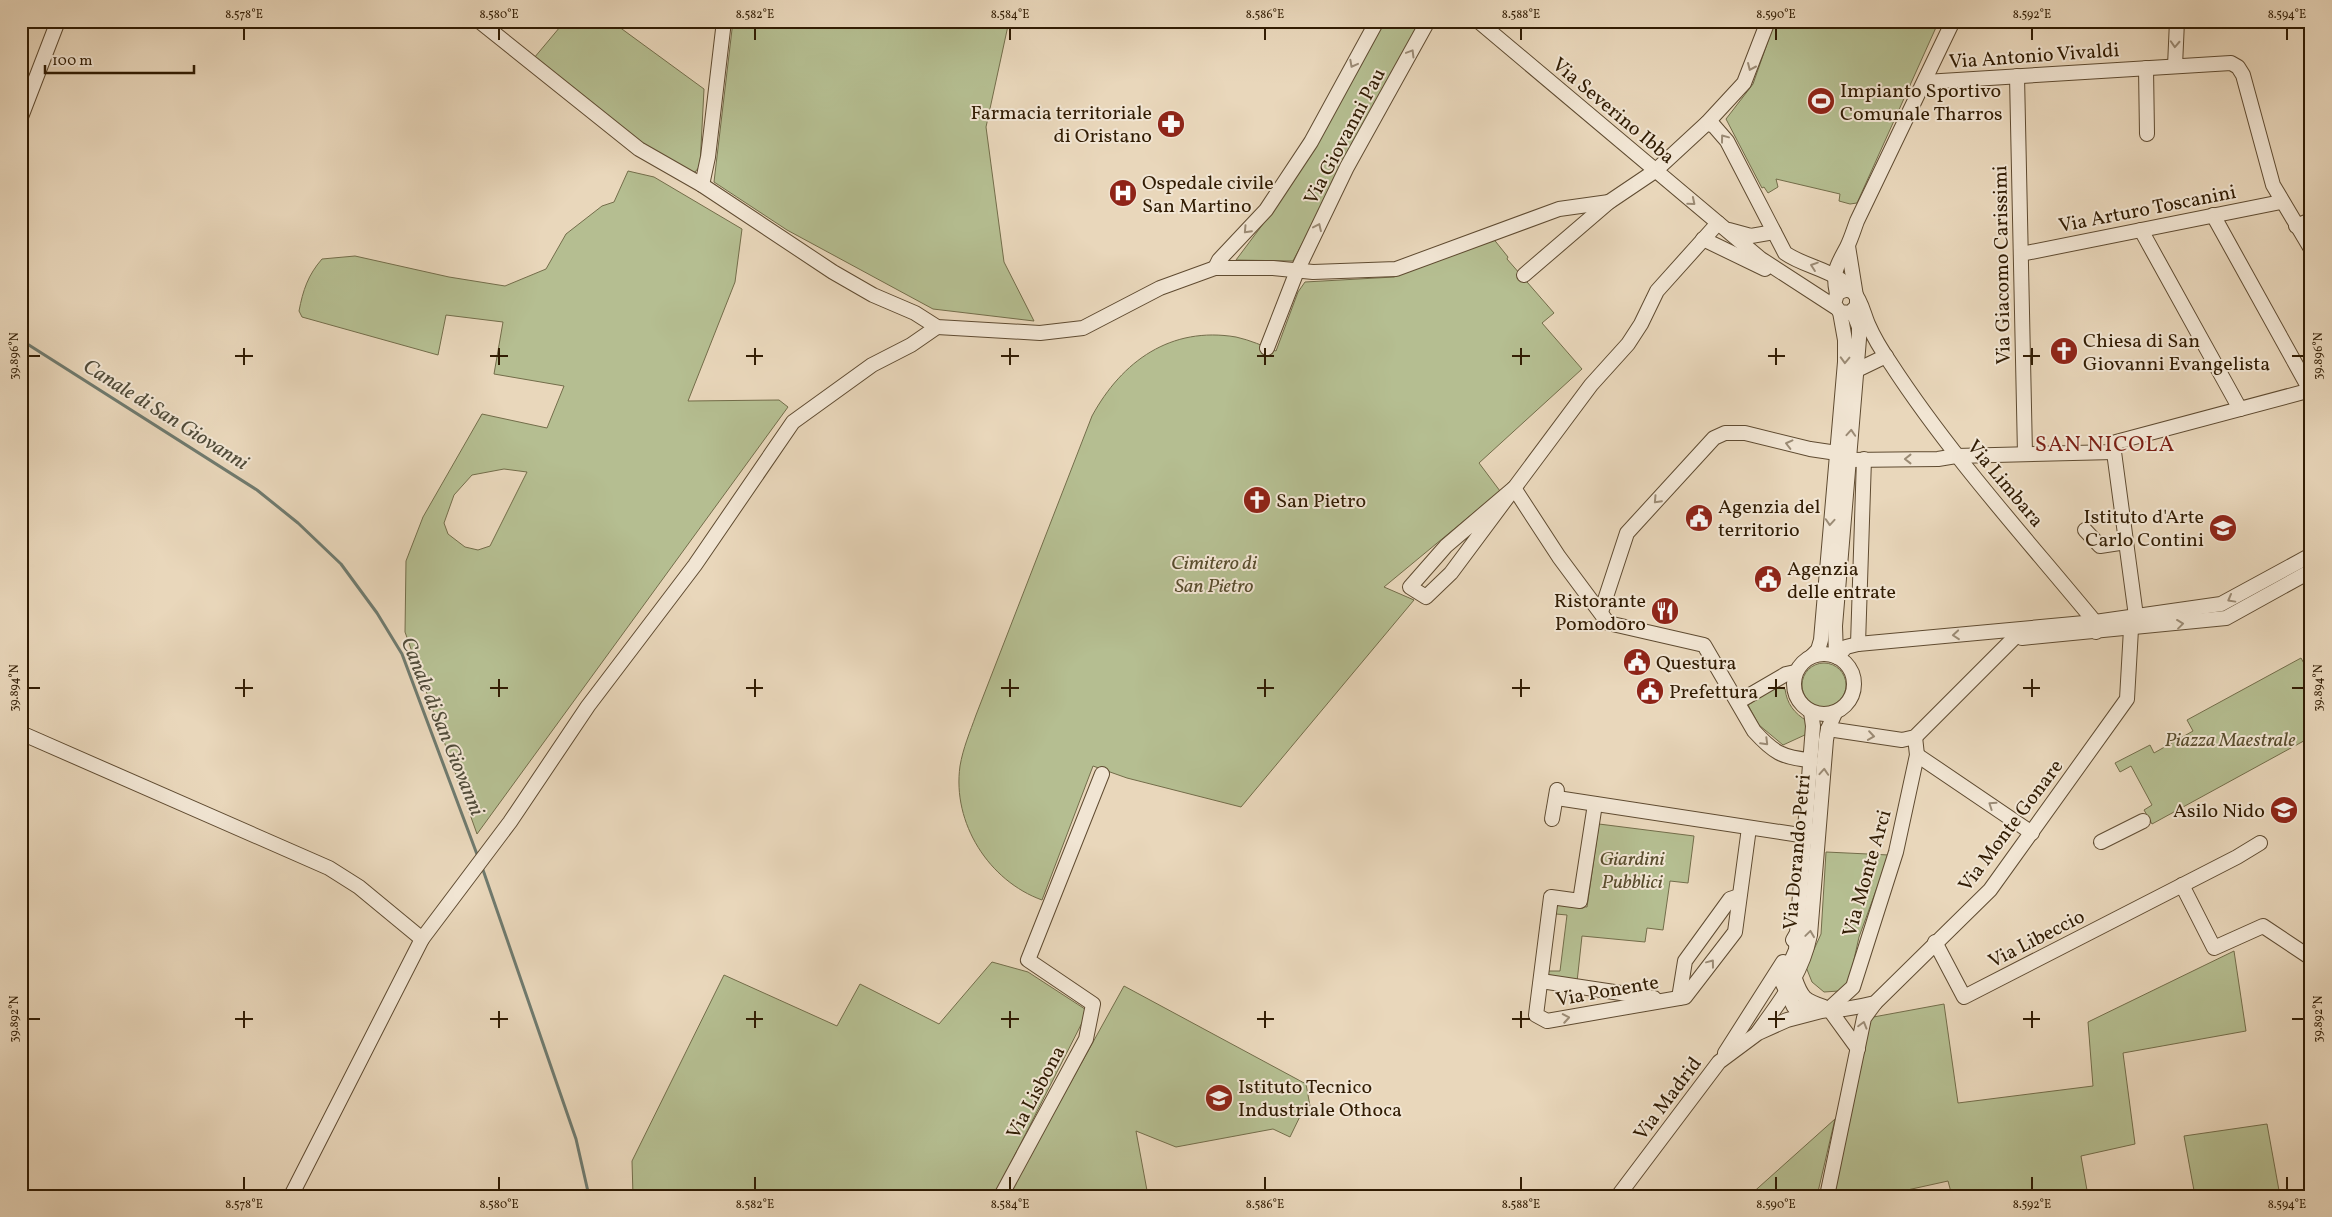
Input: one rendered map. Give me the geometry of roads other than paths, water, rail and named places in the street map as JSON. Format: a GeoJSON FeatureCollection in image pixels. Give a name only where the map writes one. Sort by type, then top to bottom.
{"type":"FeatureCollection","features":[{"type":"Feature","properties":{"kind":"street"},"geometry":{"type":"LineString","coordinates":[[21,117],[58,21]]}},
{"type":"Feature","properties":{"kind":"street"},"geometry":{"type":"LineString","coordinates":[[479,21],[639,148],[702,185],[833,272],[873,295],[915,313],[937,327],[1040,333],[1083,328],[1160,288],[1215,268],[1273,268],[1313,272],[1396,269],[1559,209],[1609,202]]}},
{"type":"Feature","properties":{"kind":"street"},"geometry":{"type":"LineString","coordinates":[[1215,268],[1218,260],[1266,210],[1312,142],[1376,21]]}},
{"type":"Feature","properties":{"kind":"street","name":"Via Giovanni Pau"},"geometry":{"type":"LineString","coordinates":[[1267,348],[1297,271],[1347,167],[1428,21]]}},
{"type":"Feature","properties":{"kind":"street","name":"Via Severino Ibba"},"geometry":{"type":"LineString","coordinates":[[1478,21],[1721,226],[1775,268],[1848,303]]}},
{"type":"Feature","properties":{"kind":"street"},"geometry":{"type":"LineString","coordinates":[[1524,275],[1609,202],[1655,171],[1707,123],[1744,83],[1768,21]]}},
{"type":"Feature","properties":{"kind":"street"},"geometry":{"type":"LineString","coordinates":[[1812,656],[1828,654],[1837,657],[1851,670],[1854,690],[1850,700],[1835,713],[1819,715],[1811,712],[1803,707],[1794,691],[1796,672],[1800,665],[1818,650],[1821,640],[1843,456],[1856,370],[1859,327],[1835,275],[1837,264],[1848,246],[1857,221],[1953,21]]}},
{"type":"Feature","properties":{"kind":"street"},"geometry":{"type":"LineString","coordinates":[[2174,66],[2176,21]]}},
{"type":"Feature","properties":{"kind":"street"},"geometry":{"type":"LineString","coordinates":[[702,185],[708,158],[724,22]]}},
{"type":"Feature","properties":{"kind":"street","name":"Via Antonio Vivaldi"},"geometry":{"type":"LineString","coordinates":[[1925,82],[2231,64],[2238,67],[2243,75],[2273,185],[2281,202]]}},
{"type":"Feature","properties":{"kind":"street","name":"Via Antonio Vivaldi"},"geometry":{"type":"LineString","coordinates":[[2146,68],[2147,134]]}},
{"type":"Feature","properties":{"kind":"street","name":"Via Giacomo Carissimi"},"geometry":{"type":"LineString","coordinates":[[2017,76],[2025,454]]}},
{"type":"Feature","properties":{"kind":"street"},"geometry":{"type":"LineString","coordinates":[[1707,123],[1714,126],[1727,141],[1784,253],[1794,259],[1835,275]]}},
{"type":"Feature","properties":{"kind":"street"},"geometry":{"type":"LineString","coordinates":[[2281,202],[2311,249]]}},
{"type":"Feature","properties":{"kind":"street","name":"Via Arturo Toscanini"},"geometry":{"type":"LineString","coordinates":[[2021,254],[2281,202]]}},
{"type":"Feature","properties":{"kind":"street"},"geometry":{"type":"LineString","coordinates":[[2136,616],[2114,452],[2116,442],[2310,390],[2213,215]]}},
{"type":"Feature","properties":{"kind":"street"},"geometry":{"type":"LineString","coordinates":[[2296,226],[2311,220]]}},
{"type":"Feature","properties":{"kind":"street"},"geometry":{"type":"LineString","coordinates":[[1514,488],[1446,546],[1410,587],[1426,597],[1451,573],[1591,385],[1628,344],[1641,324],[1657,291],[1703,239],[1721,226]]}},
{"type":"Feature","properties":{"kind":"street","name":"Via Severino Ibba"},"geometry":{"type":"LineString","coordinates":[[1721,226],[1751,236],[1774,232]]}},
{"type":"Feature","properties":{"kind":"street"},"geometry":{"type":"LineString","coordinates":[[2142,230],[2240,409]]}},
{"type":"Feature","properties":{"kind":"street"},"geometry":{"type":"LineString","coordinates":[[1703,239],[1760,268],[1775,268]]}},
{"type":"Feature","properties":{"kind":"street"},"geometry":{"type":"LineString","coordinates":[[1837,657],[1836,626],[1843,456],[1845,340],[1848,303],[1848,246]]}},
{"type":"Feature","properties":{"kind":"street","name":"Via Limbara"},"geometry":{"type":"LineString","coordinates":[[1848,303],[1868,325],[1886,356],[1956,456],[2096,627]]}},
{"type":"Feature","properties":{"kind":"street"},"geometry":{"type":"LineString","coordinates":[[291,1196],[422,938],[490,849],[588,706],[695,565],[793,422],[872,365],[911,345],[937,327]]}},
{"type":"Feature","properties":{"kind":"street"},"geometry":{"type":"LineString","coordinates":[[1856,370],[1886,356]]}},
{"type":"Feature","properties":{"kind":"street"},"geometry":{"type":"LineString","coordinates":[[1601,612],[1627,533],[1714,438],[1725,432],[1744,433],[1810,449],[1864,459],[1938,459],[1956,456],[2114,452]]}},
{"type":"Feature","properties":{"kind":"street"},"geometry":{"type":"LineString","coordinates":[[1858,644],[1864,459]]}},
{"type":"Feature","properties":{"kind":"street"},"geometry":{"type":"LineString","coordinates":[[1514,488],[1559,557],[1608,622],[1704,645],[1754,731],[1774,751],[1788,758],[1811,760]]}},
{"type":"Feature","properties":{"kind":"street"},"geometry":{"type":"LineString","coordinates":[[2085,530],[2100,546],[2126,542]]}},
{"type":"Feature","properties":{"kind":"street"},"geometry":{"type":"LineString","coordinates":[[2096,627],[2136,616],[2221,604],[2311,555]]}},
{"type":"Feature","properties":{"kind":"street"},"geometry":{"type":"LineString","coordinates":[[1837,657],[1846,647],[1858,644],[2009,635],[2096,627],[2131,629],[2226,618],[2311,571]]}},
{"type":"Feature","properties":{"kind":"street"},"geometry":{"type":"LineString","coordinates":[[2274,575],[2281,588]]}},
{"type":"Feature","properties":{"kind":"street","name":"Via Monte Gonare"},"geometry":{"type":"LineString","coordinates":[[1827,1196],[1864,1018],[1875,1002],[1990,890],[2127,699],[2131,629],[2136,616]]}},
{"type":"Feature","properties":{"kind":"street"},"geometry":{"type":"LineString","coordinates":[[1828,729],[1902,740],[1915,737],[2009,635]]}},
{"type":"Feature","properties":{"kind":"street"},"geometry":{"type":"LineString","coordinates":[[1738,702],[1786,674],[1796,672]]}},
{"type":"Feature","properties":{"kind":"street","name":"Via Dorando Petri"},"geometry":{"type":"LineString","coordinates":[[1758,1033],[1795,980],[1806,957],[1810,934],[1811,760],[1813,726],[1811,712]]}},
{"type":"Feature","properties":{"kind":"street","name":"Via Dorando Petri"},"geometry":{"type":"LineString","coordinates":[[1786,992],[1782,982],[1796,950],[1796,933],[1828,729],[1835,713]]}},
{"type":"Feature","properties":{"kind":"street"},"geometry":{"type":"LineString","coordinates":[[21,733],[329,868],[358,887],[422,938]]}},
{"type":"Feature","properties":{"kind":"street","name":"Via Monte Arci"},"geometry":{"type":"LineString","coordinates":[[1829,1009],[1853,988],[1896,852],[1917,755],[1915,737]]}},
{"type":"Feature","properties":{"kind":"street"},"geometry":{"type":"LineString","coordinates":[[1917,755],[2032,833]]}},
{"type":"Feature","properties":{"kind":"street","name":"Via Lisbona"},"geometry":{"type":"LineString","coordinates":[[1001,1196],[1086,1039],[1093,1004],[1028,960],[1102,774]]}},
{"type":"Feature","properties":{"kind":"street"},"geometry":{"type":"LineString","coordinates":[[1552,819],[1557,794],[1595,804],[1812,837]]}},
{"type":"Feature","properties":{"kind":"street","name":"Via Ponente"},"geometry":{"type":"LineString","coordinates":[[1595,804],[1580,901],[1551,897],[1536,1015],[1547,1021],[1685,997],[1735,932],[1749,828]]}},
{"type":"Feature","properties":{"kind":"street"},"geometry":{"type":"LineString","coordinates":[[2101,842],[2143,822]]}},
{"type":"Feature","properties":{"kind":"street","name":"Via Libeccio"},"geometry":{"type":"LineString","coordinates":[[1935,942],[1964,997],[2182,886],[2260,843]]}},
{"type":"Feature","properties":{"kind":"street"},"geometry":{"type":"LineString","coordinates":[[2182,886],[2214,948],[2263,926],[2311,958]]}},
{"type":"Feature","properties":{"kind":"street"},"geometry":{"type":"LineString","coordinates":[[1679,998],[1685,961],[1730,899],[1739,896]]}},
{"type":"Feature","properties":{"kind":"street","name":"Via Dorando Petri"},"geometry":{"type":"LineString","coordinates":[[1719,1062],[1784,960],[1796,933]]}},
{"type":"Feature","properties":{"kind":"street"},"geometry":{"type":"LineString","coordinates":[[1795,980],[1800,994],[1808,1001],[1829,1009],[1858,1049]]}},
{"type":"Feature","properties":{"kind":"street"},"geometry":{"type":"LineString","coordinates":[[1541,981],[1665,1000]]}},
{"type":"Feature","properties":{"kind":"street"},"geometry":{"type":"LineString","coordinates":[[1786,992],[1794,1007],[1807,1011],[1860,1007],[1875,1002]]}},
{"type":"Feature","properties":{"kind":"street","name":"Via Dorando Petri"},"geometry":{"type":"LineString","coordinates":[[1739,1032],[1772,993],[1786,992]]}},
{"type":"Feature","properties":{"kind":"street"},"geometry":{"type":"LineString","coordinates":[[1758,1033],[1786,1020],[1829,1009]]}},
{"type":"Feature","properties":{"kind":"street","name":"Via Madrid"},"geometry":{"type":"LineString","coordinates":[[1618,1196],[1719,1062],[1758,1033]]}},
{"type":"Feature","properties":{"kind":"waterway","name":"Canale di San Giovanni"},"geometry":{"type":"LineString","coordinates":[[21,340],[257,490],[298,523],[341,564],[377,613],[402,654],[478,857]]}},
{"type":"Feature","properties":{"kind":"waterway","name":"Canale di San Giovanni"},"geometry":{"type":"LineString","coordinates":[[482,867],[576,1139],[589,1196]]}},
{"type":"Feature","properties":{"kind":"place","name":"Impianto Sportivo Comunale Tharros"},"geometry":{"type":"Point","coordinates":[1821,101]}},
{"type":"Feature","properties":{"kind":"place","name":"Farmacia territoriale di Oristano"},"geometry":{"type":"Point","coordinates":[1171,124]}},
{"type":"Feature","properties":{"kind":"place","name":"Ospedale civile San Martino"},"geometry":{"type":"Point","coordinates":[1123,193]}},
{"type":"Feature","properties":{"kind":"place","name":"Chiesa di San Giovanni Evangelista"},"geometry":{"type":"Point","coordinates":[2064,351]}},
{"type":"Feature","properties":{"kind":"place","name":"San Pietro"},"geometry":{"type":"Point","coordinates":[1257,500]}},
{"type":"Feature","properties":{"kind":"place","name":"Agenzia del territorio"},"geometry":{"type":"Point","coordinates":[1699,518]}},
{"type":"Feature","properties":{"kind":"place","name":"Istituto d'Arte Carlo Contini"},"geometry":{"type":"Point","coordinates":[2223,528]}},
{"type":"Feature","properties":{"kind":"place","name":"Agenzia delle entrate"},"geometry":{"type":"Point","coordinates":[1768,579]}},
{"type":"Feature","properties":{"kind":"place","name":"Ristorante Pomodoro"},"geometry":{"type":"Point","coordinates":[1665,611]}},
{"type":"Feature","properties":{"kind":"place","name":"Questura"},"geometry":{"type":"Point","coordinates":[1637,662]}},
{"type":"Feature","properties":{"kind":"place","name":"Prefettura"},"geometry":{"type":"Point","coordinates":[1650,691]}},
{"type":"Feature","properties":{"kind":"place","name":"Asilo Nido"},"geometry":{"type":"Point","coordinates":[2284,810]}},
{"type":"Feature","properties":{"kind":"place","name":"Istituto Tecnico Industriale Othoca"},"geometry":{"type":"Point","coordinates":[1219,1098]}},
{"type":"Feature","properties":{"kind":"district","name":"SAN NICOLA"},"geometry":{"type":"Point","coordinates":[2105,443]}},
{"type":"Feature","properties":{"kind":"park label","name":"Cimitero di San Pietro"},"geometry":{"type":"Point","coordinates":[1214,574]}},
{"type":"Feature","properties":{"kind":"park label","name":"Piazza Maestrale"},"geometry":{"type":"Point","coordinates":[2230,739]}},
{"type":"Feature","properties":{"kind":"park label","name":"Giardini Pubblici"},"geometry":{"type":"Point","coordinates":[1632,870]}}]}
